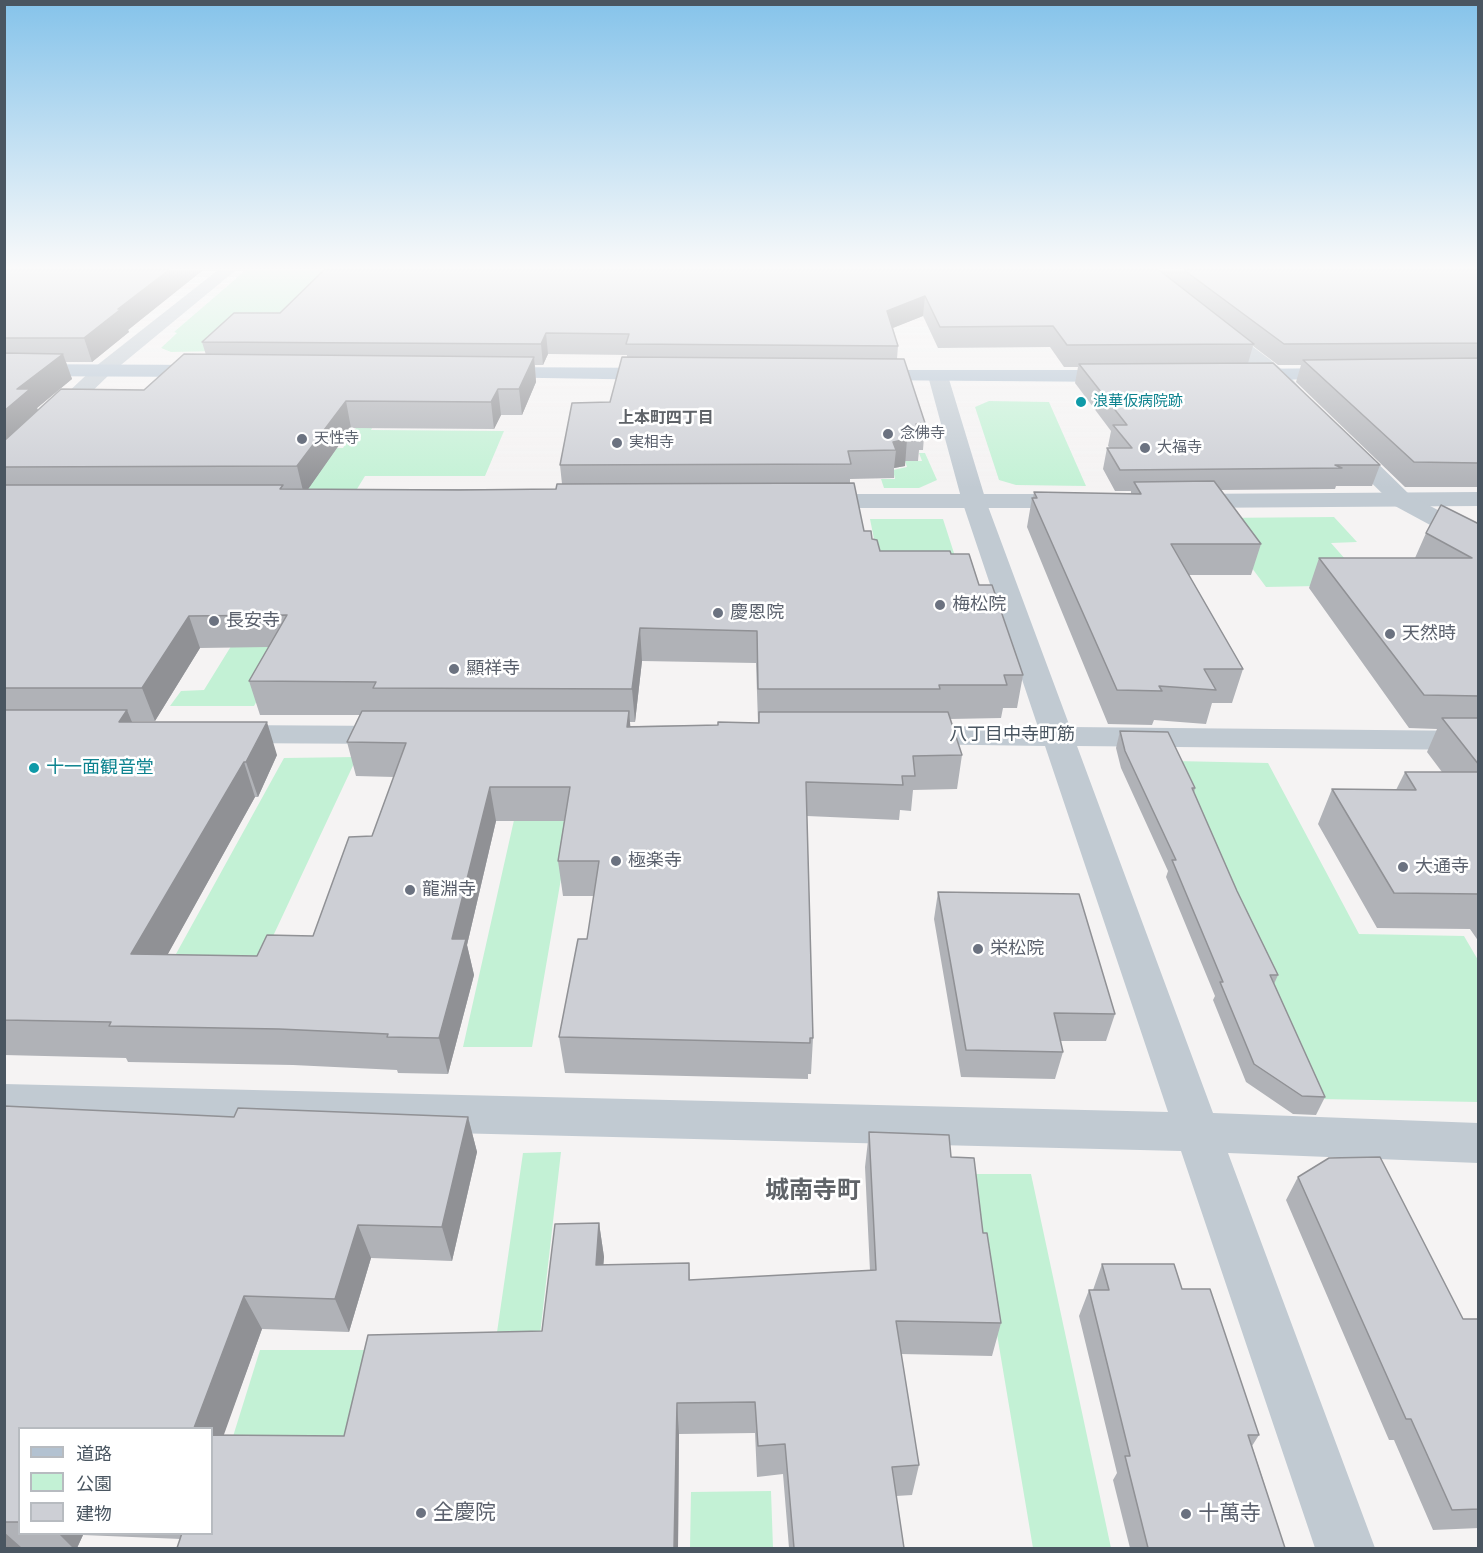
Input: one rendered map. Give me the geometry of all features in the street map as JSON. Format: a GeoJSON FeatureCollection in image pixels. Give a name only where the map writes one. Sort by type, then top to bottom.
{"type":"FeatureCollection","features":[{"type":"Feature","properties":{"kind":"main road"},"geometry":{"type":"LineString","coordinates":[[4,370],[228,371]]}},
{"type":"Feature","properties":{"kind":"main road"},"geometry":{"type":"LineString","coordinates":[[477,373],[678,374]]}},
{"type":"Feature","properties":{"kind":"main road"},"geometry":{"type":"LineString","coordinates":[[1217,375],[1359,374]]}},
{"type":"Feature","properties":{"kind":"main road"},"geometry":{"type":"LineString","coordinates":[[843,376],[1147,375]]}},
{"type":"Feature","properties":{"kind":"street"},"geometry":{"type":"LineString","coordinates":[[4,464],[104,370],[138,342]]}},
{"type":"Feature","properties":{"kind":"street"},"geometry":{"type":"LineString","coordinates":[[1234,342],[1275,375],[1309,409]]}},
{"type":"Feature","properties":{"kind":"street"},"geometry":{"type":"LineString","coordinates":[[938,376],[974,501],[1345,1548]]}},
{"type":"Feature","properties":{"kind":"street"},"geometry":{"type":"LineString","coordinates":[[1326,425],[1403,501],[1479,541]]}},
{"type":"Feature","properties":{"kind":"street"},"geometry":{"type":"LineString","coordinates":[[1165,501],[1479,499]]}},
{"type":"Feature","properties":{"kind":"street"},"geometry":{"type":"LineString","coordinates":[[795,501],[1093,501]]}},
{"type":"Feature","properties":{"kind":"street"},"geometry":{"type":"LineString","coordinates":[[202,734],[427,735]]}},
{"type":"Feature","properties":{"kind":"street","name":"八丁目中寺町筋"},"geometry":{"type":"LineString","coordinates":[[878,735],[1479,740]]}},
{"type":"Feature","properties":{"kind":"street"},"geometry":{"type":"LineString","coordinates":[[4,1103],[1196,1131],[1479,1143]]}},
{"type":"Feature","properties":{"kind":"green space"},"geometry":{"type":"Polygon","coordinates":[[[167,342],[247,342],[218,351],[171,352],[161,348],[167,342]]]}},
{"type":"Feature","properties":{"kind":"green space"},"geometry":{"type":"Polygon","coordinates":[[[391,395],[371,430],[504,431],[485,476],[365,476],[357,489],[228,489],[327,448],[343,448],[359,423],[391,395]]]}},
{"type":"Feature","properties":{"kind":"green space"},"geometry":{"type":"Polygon","coordinates":[[[989,401],[1049,402],[1086,486],[1016,485],[999,480],[975,407],[989,401]]]}},
{"type":"Feature","properties":{"kind":"green space"},"geometry":{"type":"Polygon","coordinates":[[[919,453],[925,453],[937,480],[919,488],[884,488],[881,479],[895,479],[893,470],[907,467],[905,461],[922,461],[919,453]]]}},
{"type":"Feature","properties":{"kind":"green space"},"geometry":{"type":"Polygon","coordinates":[[[1334,517],[1357,542],[1331,543],[1368,585],[1266,587],[1215,518],[1334,517]]]}},
{"type":"Feature","properties":{"kind":"green space"},"geometry":{"type":"Polygon","coordinates":[[[870,519],[943,519],[962,578],[882,579],[870,519]]]}},
{"type":"Feature","properties":{"kind":"green space"},"geometry":{"type":"Polygon","coordinates":[[[294,635],[254,706],[170,706],[181,691],[204,690],[233,643],[294,635]]]}},
{"type":"Feature","properties":{"kind":"green space"},"geometry":{"type":"Polygon","coordinates":[[[357,757],[259,966],[171,963],[284,758],[357,757]]]}},
{"type":"Feature","properties":{"kind":"green space"},"geometry":{"type":"Polygon","coordinates":[[[1175,761],[1268,763],[1359,934],[1464,936],[1478,960],[1478,1102],[1320,1099],[1175,761]]]}},
{"type":"Feature","properties":{"kind":"green space"},"geometry":{"type":"Polygon","coordinates":[[[523,780],[578,780],[532,1047],[463,1047],[523,780]]]}},
{"type":"Feature","properties":{"kind":"green space"},"geometry":{"type":"Polygon","coordinates":[[[561,1152],[538,1352],[494,1353],[523,1153],[561,1152]]]}},
{"type":"Feature","properties":{"kind":"green space"},"geometry":{"type":"Polygon","coordinates":[[[970,1174],[1031,1174],[1111,1548],[1033,1548],[970,1174]]]}},
{"type":"Feature","properties":{"kind":"green space"},"geometry":{"type":"Polygon","coordinates":[[[260,1350],[370,1350],[345,1446],[230,1446],[260,1350]]]}},
{"type":"Feature","properties":{"kind":"green space"},"geometry":{"type":"Polygon","coordinates":[[[771,1491],[773,1548],[690,1548],[691,1492],[771,1491]]]}},
{"type":"Feature","properties":{"kind":"building"},"geometry":{"type":"Polygon","coordinates":[[[282,342],[542,342],[541,344],[282,342]]]}},
{"type":"Feature","properties":{"kind":"building"},"geometry":{"type":"Polygon","coordinates":[[[897,342],[898,346],[626,344],[897,342]]]}},
{"type":"Feature","properties":{"kind":"building"},"geometry":{"type":"Polygon","coordinates":[[[1065,342],[1254,344],[1067,345],[1065,342]]]}},
{"type":"Feature","properties":{"kind":"building"},"geometry":{"type":"Polygon","coordinates":[[[1282,342],[1479,342],[1479,343],[1282,342]]]}},
{"type":"Feature","properties":{"kind":"building"},"geometry":{"type":"Polygon","coordinates":[[[4,353],[63,354],[17,389],[30,389],[4,411],[4,353]]]}},
{"type":"Feature","properties":{"kind":"building"},"geometry":{"type":"Polygon","coordinates":[[[184,354],[534,357],[519,389],[498,389],[491,402],[346,401],[297,466],[4,467],[4,441],[61,389],[144,390],[184,354]]]}},
{"type":"Feature","properties":{"kind":"building"},"geometry":{"type":"Polygon","coordinates":[[[622,357],[904,359],[925,423],[916,424],[920,433],[905,434],[907,439],[893,442],[896,450],[848,451],[851,464],[560,465],[572,403],[610,402],[622,357]]]}},
{"type":"Feature","properties":{"kind":"building"},"geometry":{"type":"Polygon","coordinates":[[[1479,358],[1479,463],[1414,462],[1303,360],[1479,358]]]}},
{"type":"Feature","properties":{"kind":"building"},"geometry":{"type":"Polygon","coordinates":[[[1273,363],[1380,465],[1335,465],[1342,468],[1120,470],[1107,448],[1132,448],[1113,425],[1127,425],[1079,364],[1273,363]]]}},
{"type":"Feature","properties":{"kind":"building"},"geometry":{"type":"Polygon","coordinates":[[[1214,481],[1261,544],[1171,544],[1243,669],[1204,669],[1216,690],[1159,686],[1162,691],[1117,690],[1032,498],[1037,498],[1034,492],[1141,494],[1134,482],[1214,481]]]}},
{"type":"Feature","properties":{"kind":"building"},"geometry":{"type":"Polygon","coordinates":[[[854,483],[864,531],[871,531],[872,539],[877,540],[880,551],[950,551],[951,554],[969,554],[979,585],[992,585],[1023,675],[1004,675],[1007,685],[939,685],[940,689],[758,689],[757,631],[640,628],[632,689],[373,688],[376,682],[249,681],[287,615],[189,616],[142,688],[4,688],[4,485],[283,485],[280,489],[459,490],[556,489],[557,484],[854,483]]]}},
{"type":"Feature","properties":{"kind":"building"},"geometry":{"type":"Polygon","coordinates":[[[1441,505],[1479,524],[1479,696],[1424,695],[1319,558],[1472,558],[1426,533],[1441,505]]]}},
{"type":"Feature","properties":{"kind":"building"},"geometry":{"type":"Polygon","coordinates":[[[4,710],[127,710],[119,722],[267,722],[246,762],[131,954],[257,956],[267,935],[313,936],[349,837],[372,836],[406,743],[347,742],[362,711],[629,711],[627,727],[718,725],[718,722],[759,723],[759,712],[948,712],[962,755],[913,756],[915,776],[902,776],[903,785],[806,782],[813,1038],[810,1038],[810,1043],[559,1037],[578,939],[587,939],[599,861],[558,861],[570,787],[490,787],[452,939],[466,939],[439,1038],[387,1037],[388,1034],[279,1029],[109,1026],[111,1022],[4,1020],[4,710]]]}},
{"type":"Feature","properties":{"kind":"building"},"geometry":{"type":"Polygon","coordinates":[[[1442,718],[1479,718],[1479,765],[1442,718]]]}},
{"type":"Feature","properties":{"kind":"building"},"geometry":{"type":"Polygon","coordinates":[[[1120,731],[1168,732],[1195,788],[1192,788],[1237,891],[1278,975],[1270,975],[1325,1097],[1302,1096],[1254,1064],[1220,982],[1223,982],[1172,860],[1176,860],[1125,751],[1120,731]]]}},
{"type":"Feature","properties":{"kind":"building"},"geometry":{"type":"Polygon","coordinates":[[[1405,772],[1479,772],[1479,894],[1394,893],[1332,789],[1416,790],[1405,772]]]}},
{"type":"Feature","properties":{"kind":"building"},"geometry":{"type":"Polygon","coordinates":[[[938,892],[1079,894],[1115,1014],[1054,1013],[1063,1052],[966,1050],[938,892]]]}},
{"type":"Feature","properties":{"kind":"building"},"geometry":{"type":"Polygon","coordinates":[[[4,1106],[234,1117],[238,1108],[468,1117],[442,1227],[358,1225],[335,1299],[244,1296],[194,1427],[18,1427],[18,1522],[4,1522],[4,1106]]]}},
{"type":"Feature","properties":{"kind":"building"},"geometry":{"type":"Polygon","coordinates":[[[869,1132],[949,1135],[951,1157],[974,1158],[983,1233],[987,1233],[1001,1323],[896,1321],[919,1465],[892,1467],[904,1548],[794,1548],[785,1444],[758,1446],[755,1402],[677,1403],[674,1548],[177,1548],[181,1535],[213,1535],[213,1435],[344,1436],[368,1335],[542,1331],[555,1224],[599,1223],[596,1265],[689,1263],[689,1280],[876,1270],[869,1132]]]}},
{"type":"Feature","properties":{"kind":"building"},"geometry":{"type":"Polygon","coordinates":[[[1380,1157],[1463,1319],[1479,1319],[1479,1509],[1452,1510],[1411,1419],[1406,1419],[1298,1177],[1329,1158],[1380,1157]]]}},
{"type":"Feature","properties":{"kind":"building"},"geometry":{"type":"Polygon","coordinates":[[[1102,1264],[1174,1264],[1182,1289],[1210,1289],[1259,1435],[1248,1435],[1285,1548],[1148,1548],[1125,1456],[1130,1456],[1089,1290],[1109,1290],[1102,1264]]]}},
{"type":"Feature","properties":{"kind":"place","name":"浪華仮病院跡"},"geometry":{"type":"Point","coordinates":[1081,402]}},
{"type":"Feature","properties":{"kind":"place","name":"念佛寺"},"geometry":{"type":"Point","coordinates":[888,434]}},
{"type":"Feature","properties":{"kind":"place","name":"天性寺"},"geometry":{"type":"Point","coordinates":[302,439]}},
{"type":"Feature","properties":{"kind":"place","name":"実相寺"},"geometry":{"type":"Point","coordinates":[617,443]}},
{"type":"Feature","properties":{"kind":"place","name":"大福寺"},"geometry":{"type":"Point","coordinates":[1145,448]}},
{"type":"Feature","properties":{"kind":"place","name":"梅松院"},"geometry":{"type":"Point","coordinates":[940,605]}},
{"type":"Feature","properties":{"kind":"place","name":"慶恩院"},"geometry":{"type":"Point","coordinates":[718,613]}},
{"type":"Feature","properties":{"kind":"place","name":"長安寺"},"geometry":{"type":"Point","coordinates":[214,621]}},
{"type":"Feature","properties":{"kind":"place","name":"天然時"},"geometry":{"type":"Point","coordinates":[1390,634]}},
{"type":"Feature","properties":{"kind":"place","name":"顯祥寺"},"geometry":{"type":"Point","coordinates":[454,669]}},
{"type":"Feature","properties":{"kind":"place","name":"十一面観音堂"},"geometry":{"type":"Point","coordinates":[34,768]}},
{"type":"Feature","properties":{"kind":"place","name":"極楽寺"},"geometry":{"type":"Point","coordinates":[616,861]}},
{"type":"Feature","properties":{"kind":"place","name":"大通寺"},"geometry":{"type":"Point","coordinates":[1403,867]}},
{"type":"Feature","properties":{"kind":"place","name":"龍淵寺"},"geometry":{"type":"Point","coordinates":[410,890]}},
{"type":"Feature","properties":{"kind":"place","name":"栄松院"},"geometry":{"type":"Point","coordinates":[978,949]}},
{"type":"Feature","properties":{"kind":"place","name":"全慶院"},"geometry":{"type":"Point","coordinates":[421,1513]}},
{"type":"Feature","properties":{"kind":"place","name":"十萬寺"},"geometry":{"type":"Point","coordinates":[1186,1514]}},
{"type":"Feature","properties":{"kind":"district","name":"上本町四丁目"},"geometry":{"type":"Point","coordinates":[666,418]}},
{"type":"Feature","properties":{"kind":"district","name":"城南寺町"},"geometry":{"type":"Point","coordinates":[813,1191]}}]}
